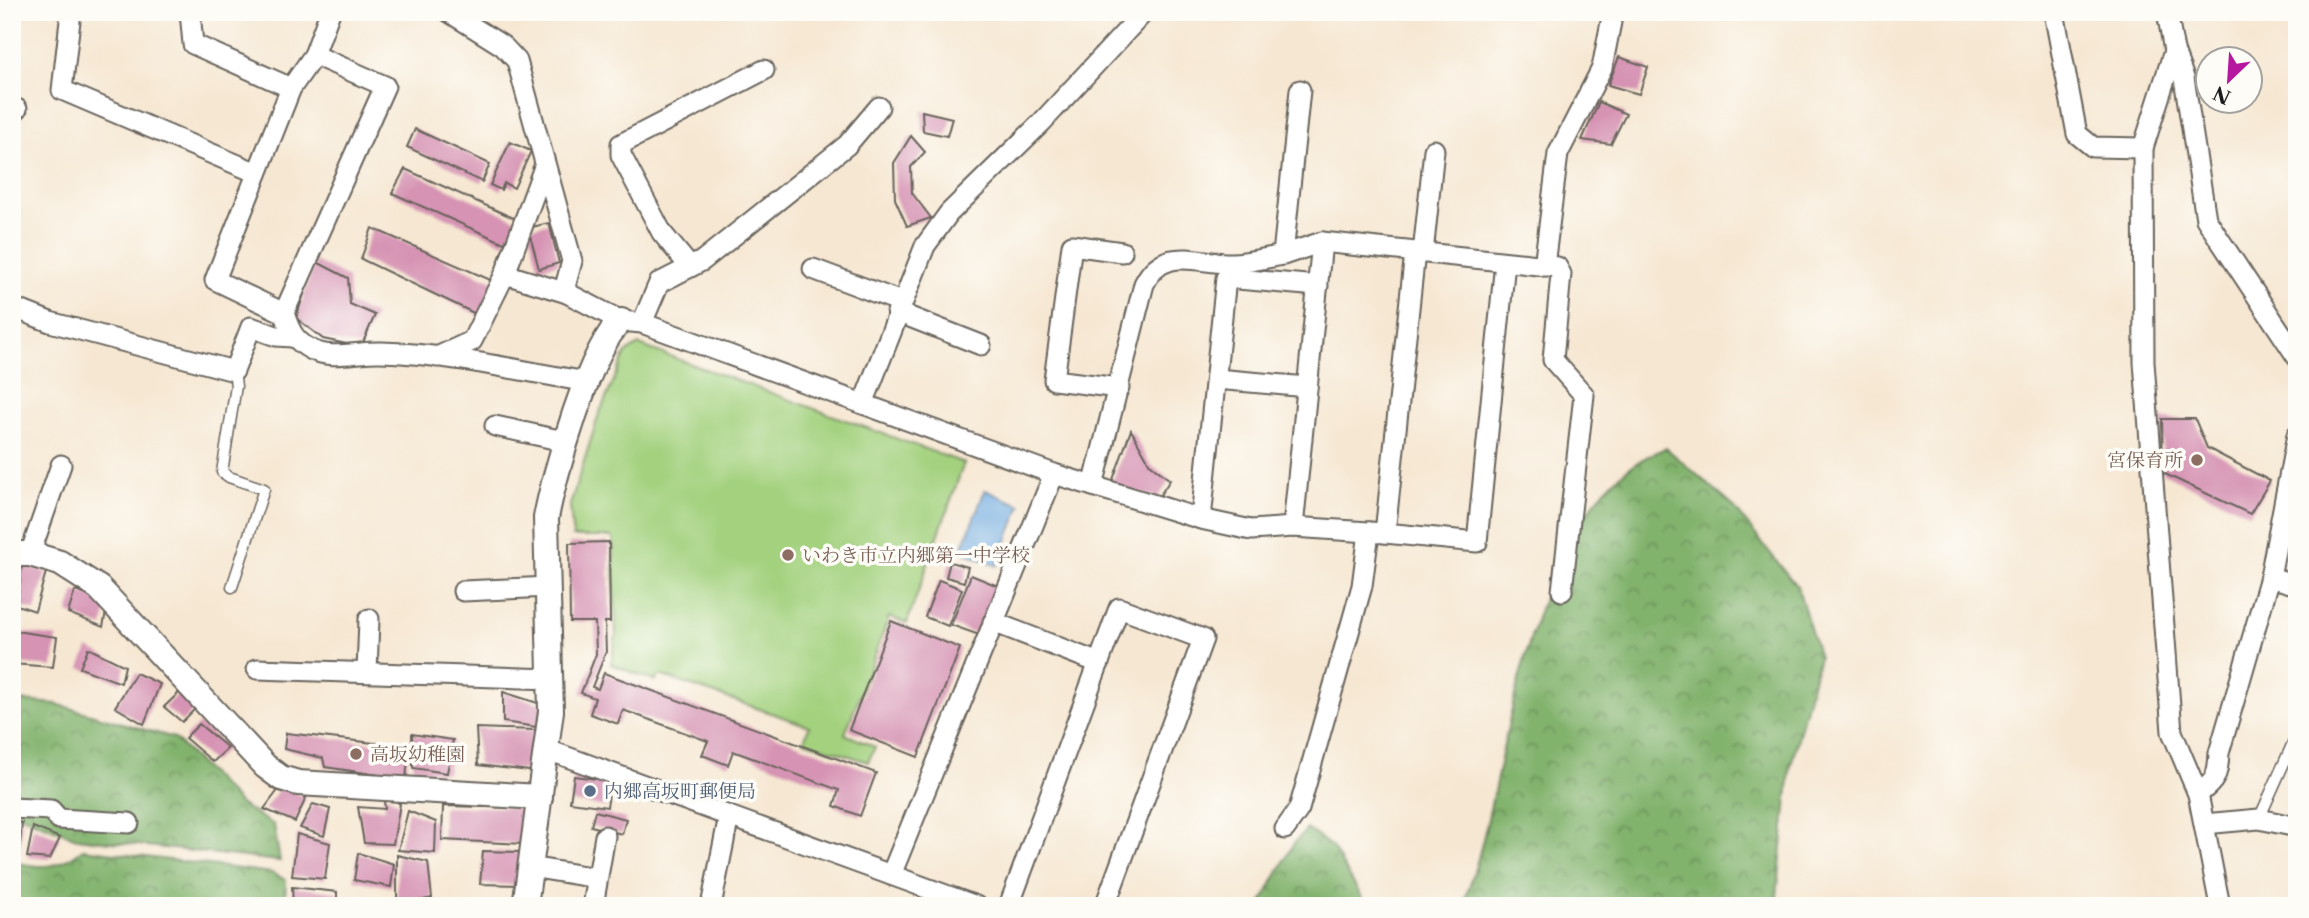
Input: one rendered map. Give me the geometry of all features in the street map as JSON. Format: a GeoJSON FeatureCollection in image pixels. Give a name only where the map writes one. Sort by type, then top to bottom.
{"type":"FeatureCollection","features":[{"type":"Feature","properties":{"kind":"street"},"geometry":{"type":"LineString","coordinates":[[71,12],[62,90],[257,173]]}},
{"type":"Feature","properties":{"kind":"street"},"geometry":{"type":"LineString","coordinates":[[190,12],[193,44],[291,88]]}},
{"type":"Feature","properties":{"kind":"street"},"geometry":{"type":"LineString","coordinates":[[285,313],[215,280],[291,88],[314,55],[330,12]]}},
{"type":"Feature","properties":{"kind":"street"},"geometry":{"type":"LineString","coordinates":[[449,12],[503,46],[517,61],[572,261],[565,287],[567,293]]}},
{"type":"Feature","properties":{"kind":"street"},"geometry":{"type":"LineString","coordinates":[[863,404],[925,246],[949,213],[1041,124],[1144,12]]}},
{"type":"Feature","properties":{"kind":"street"},"geometry":{"type":"LineString","coordinates":[[2054,12],[2077,134],[2093,147],[2143,148]]}},
{"type":"Feature","properties":{"kind":"street"},"geometry":{"type":"LineString","coordinates":[[2167,12],[2174,51],[2184,78],[2206,219],[2297,357]]}},
{"type":"Feature","properties":{"kind":"street"},"geometry":{"type":"LineString","coordinates":[[1544,266],[1558,154],[1602,68],[1611,22]]}},
{"type":"Feature","properties":{"kind":"street"},"geometry":{"type":"LineString","coordinates":[[2174,51],[2143,148],[2144,362],[2172,732],[2198,794],[2220,906]]}},
{"type":"Feature","properties":{"kind":"street"},"geometry":{"type":"LineString","coordinates":[[292,337],[285,313],[384,86],[314,55]]}},
{"type":"Feature","properties":{"kind":"street"},"geometry":{"type":"LineString","coordinates":[[690,267],[662,233],[621,155],[621,144],[764,70]]}},
{"type":"Feature","properties":{"kind":"street"},"geometry":{"type":"LineString","coordinates":[[1283,256],[1300,90]]}},
{"type":"Feature","properties":{"kind":"street"},"geometry":{"type":"LineString","coordinates":[[525,906],[548,750],[552,679],[547,518],[568,442],[604,340],[631,322],[659,283],[702,261],[848,145],[879,107]]}},
{"type":"Feature","properties":{"kind":"street"},"geometry":{"type":"LineString","coordinates":[[1285,829],[1299,808],[1377,532],[1434,150]]}},
{"type":"Feature","properties":{"kind":"street"},"geometry":{"type":"LineString","coordinates":[[437,357],[472,341],[505,274],[544,167]]}},
{"type":"Feature","properties":{"kind":"street"},"geometry":{"type":"LineString","coordinates":[[1093,486],[1143,284],[1151,269],[1173,259],[1233,263],[1283,256],[1322,242],[1557,267],[1561,274],[1553,360],[1584,395],[1562,591]]}},
{"type":"Feature","properties":{"kind":"street"},"geometry":{"type":"LineString","coordinates":[[1293,527],[1322,242]]}},
{"type":"Feature","properties":{"kind":"street"},"geometry":{"type":"LineString","coordinates":[[1118,388],[1054,380],[1072,245],[1122,252]]}},
{"type":"Feature","properties":{"kind":"street"},"geometry":{"type":"LineString","coordinates":[[505,274],[567,293],[631,322],[1054,474],[1201,519],[1251,530],[1293,527],[1477,541],[1505,262]]}},
{"type":"Feature","properties":{"kind":"street"},"geometry":{"type":"LineString","coordinates":[[813,269],[981,345]]}},
{"type":"Feature","properties":{"kind":"street"},"geometry":{"type":"LineString","coordinates":[[1201,519],[1226,278],[1318,285]]}},
{"type":"Feature","properties":{"kind":"street"},"geometry":{"type":"LineString","coordinates":[[13,309],[50,322],[234,371],[251,327],[276,336],[292,337],[313,350],[328,355],[379,352],[437,357],[588,382]]}},
{"type":"Feature","properties":{"kind":"street"},"geometry":{"type":"LineString","coordinates":[[1216,379],[1307,387]]}},
{"type":"Feature","properties":{"kind":"street"},"geometry":{"type":"LineString","coordinates":[[495,426],[568,442]]}},
{"type":"Feature","properties":{"kind":"street"},"geometry":{"type":"LineString","coordinates":[[2198,794],[2215,782],[2218,774],[2219,753],[2270,577],[2297,435]]}},
{"type":"Feature","properties":{"kind":"street"},"geometry":{"type":"LineString","coordinates":[[61,465],[21,554],[60,563],[99,587],[265,766],[281,778],[298,783],[540,797]]}},
{"type":"Feature","properties":{"kind":"street"},"geometry":{"type":"LineString","coordinates":[[891,875],[1054,474]]}},
{"type":"Feature","properties":{"kind":"street"},"geometry":{"type":"LineString","coordinates":[[2270,577],[2297,585]]}},
{"type":"Feature","properties":{"kind":"street"},"geometry":{"type":"LineString","coordinates":[[463,591],[549,587]]}},
{"type":"Feature","properties":{"kind":"street"},"geometry":{"type":"LineString","coordinates":[[1009,906],[1119,608],[1203,639],[1105,906]]}},
{"type":"Feature","properties":{"kind":"street"},"geometry":{"type":"LineString","coordinates":[[368,672],[369,619]]}},
{"type":"Feature","properties":{"kind":"street"},"geometry":{"type":"LineString","coordinates":[[993,622],[1099,663]]}},
{"type":"Feature","properties":{"kind":"street"},"geometry":{"type":"LineString","coordinates":[[257,669],[552,679]]}},
{"type":"Feature","properties":{"kind":"street"},"geometry":{"type":"LineString","coordinates":[[548,750],[976,906]]}},
{"type":"Feature","properties":{"kind":"street"},"geometry":{"type":"LineString","coordinates":[[12,808],[51,810],[59,819],[129,823]]}},
{"type":"Feature","properties":{"kind":"street"},"geometry":{"type":"LineString","coordinates":[[711,906],[729,816]]}},
{"type":"Feature","properties":{"kind":"street"},"geometry":{"type":"LineString","coordinates":[[2204,824],[2259,819],[2297,827]]}},
{"type":"Feature","properties":{"kind":"street"},"geometry":{"type":"LineString","coordinates":[[593,906],[605,836]]}},
{"type":"Feature","properties":{"kind":"street"},"geometry":{"type":"LineString","coordinates":[[530,867],[597,878]]}},
{"type":"Feature","properties":{"kind":"lane"},"geometry":{"type":"LineString","coordinates":[[232,587],[264,489],[222,472],[236,386],[234,371]]}},
{"type":"Feature","properties":{"kind":"lane"},"geometry":{"type":"LineString","coordinates":[[2259,819],[2297,734]]}},
{"type":"Feature","properties":{"kind":"green space"},"geometry":{"type":"Polygon","coordinates":[[[639,345],[964,463],[907,623],[889,617],[845,734],[875,747],[868,762],[804,741],[809,726],[660,675],[655,681],[611,664],[616,636],[613,537],[573,537],[570,505],[599,414],[626,353],[639,345]]]}},
{"type":"Feature","properties":{"kind":"green space"},"geometry":{"type":"Polygon","coordinates":[[[1666,448],[1732,505],[1798,588],[1819,657],[1790,769],[1776,906],[1463,906],[1481,848],[1520,677],[1537,618],[1559,562],[1587,513],[1622,474],[1666,448]]]}},
{"type":"Feature","properties":{"kind":"green space"},"geometry":{"type":"Polygon","coordinates":[[[12,700],[56,704],[174,738],[241,805],[274,825],[280,861],[76,838],[12,812],[12,700]]]}},
{"type":"Feature","properties":{"kind":"green space"},"geometry":{"type":"Polygon","coordinates":[[[1307,829],[1332,847],[1367,906],[1260,906],[1294,843],[1307,829]]]}},
{"type":"Feature","properties":{"kind":"green space"},"geometry":{"type":"Polygon","coordinates":[[[83,849],[272,873],[286,880],[285,906],[12,906],[12,862],[50,866],[65,861],[83,849]]]}},
{"type":"Feature","properties":{"kind":"water"},"geometry":{"type":"Polygon","coordinates":[[[985,490],[1021,505],[997,566],[961,551],[985,490]]]}},
{"type":"Feature","properties":{"kind":"building"},"geometry":{"type":"Polygon","coordinates":[[[1619,57],[1648,67],[1639,94],[1608,85],[1619,57]]]}},
{"type":"Feature","properties":{"kind":"building"},"geometry":{"type":"Polygon","coordinates":[[[1599,102],[1626,114],[1611,144],[1582,140],[1599,102]]]}},
{"type":"Feature","properties":{"kind":"building"},"geometry":{"type":"Polygon","coordinates":[[[922,111],[952,118],[947,136],[923,131],[922,111]]]}},
{"type":"Feature","properties":{"kind":"building"},"geometry":{"type":"Polygon","coordinates":[[[415,129],[490,164],[482,182],[407,147],[415,129]]]}},
{"type":"Feature","properties":{"kind":"building"},"geometry":{"type":"Polygon","coordinates":[[[911,136],[925,152],[911,167],[912,193],[931,218],[907,226],[895,199],[894,163],[911,136]]]}},
{"type":"Feature","properties":{"kind":"building"},"geometry":{"type":"Polygon","coordinates":[[[510,142],[531,151],[514,188],[504,183],[501,190],[490,185],[510,142]]]}},
{"type":"Feature","properties":{"kind":"building"},"geometry":{"type":"Polygon","coordinates":[[[405,169],[518,220],[504,243],[392,193],[405,169]]]}},
{"type":"Feature","properties":{"kind":"building"},"geometry":{"type":"Polygon","coordinates":[[[549,223],[559,263],[539,269],[528,228],[549,223]]]}},
{"type":"Feature","properties":{"kind":"building"},"geometry":{"type":"Polygon","coordinates":[[[372,228],[493,281],[480,316],[361,259],[372,228]]]}},
{"type":"Feature","properties":{"kind":"building"},"geometry":{"type":"Polygon","coordinates":[[[315,261],[348,278],[350,304],[375,315],[361,347],[323,339],[296,318],[315,261]]]}},
{"type":"Feature","properties":{"kind":"building","name":"宮保育所"},"geometry":{"type":"Polygon","coordinates":[[[2162,419],[2195,419],[2207,448],[2270,481],[2250,514],[2163,473],[2162,419]]]}},
{"type":"Feature","properties":{"kind":"building"},"geometry":{"type":"Polygon","coordinates":[[[1131,430],[1150,464],[1170,480],[1158,498],[1111,485],[1131,430]]]}},
{"type":"Feature","properties":{"kind":"building"},"geometry":{"type":"Polygon","coordinates":[[[609,542],[610,622],[605,622],[606,652],[592,687],[598,689],[604,673],[876,773],[860,816],[834,806],[839,790],[733,751],[728,765],[702,755],[708,741],[623,710],[618,724],[590,714],[595,698],[581,693],[596,654],[595,622],[570,622],[569,543],[609,542]]]}},
{"type":"Feature","properties":{"kind":"building"},"geometry":{"type":"Polygon","coordinates":[[[950,562],[968,567],[964,582],[946,577],[950,562]]]}},
{"type":"Feature","properties":{"kind":"building"},"geometry":{"type":"Polygon","coordinates":[[[22,565],[46,572],[35,611],[17,605],[22,565]]]}},
{"type":"Feature","properties":{"kind":"building"},"geometry":{"type":"Polygon","coordinates":[[[971,575],[998,586],[979,635],[951,625],[971,575]]]}},
{"type":"Feature","properties":{"kind":"building"},"geometry":{"type":"Polygon","coordinates":[[[939,580],[962,589],[948,626],[925,617],[939,580]]]}},
{"type":"Feature","properties":{"kind":"building"},"geometry":{"type":"Polygon","coordinates":[[[75,591],[108,602],[103,627],[68,613],[75,591]]]}},
{"type":"Feature","properties":{"kind":"building"},"geometry":{"type":"Polygon","coordinates":[[[891,621],[960,648],[918,757],[849,730],[891,621]]]}},
{"type":"Feature","properties":{"kind":"building"},"geometry":{"type":"Polygon","coordinates":[[[15,631],[57,637],[53,667],[12,664],[15,631]]]}},
{"type":"Feature","properties":{"kind":"building"},"geometry":{"type":"Polygon","coordinates":[[[88,648],[125,666],[121,683],[80,668],[88,648]]]}},
{"type":"Feature","properties":{"kind":"building"},"geometry":{"type":"Polygon","coordinates":[[[136,673],[160,684],[144,724],[115,707],[136,673]]]}},
{"type":"Feature","properties":{"kind":"building"},"geometry":{"type":"Polygon","coordinates":[[[184,688],[200,704],[182,722],[164,707],[184,688]]]}},
{"type":"Feature","properties":{"kind":"building"},"geometry":{"type":"Polygon","coordinates":[[[503,692],[544,705],[543,728],[503,722],[503,692]]]}},
{"type":"Feature","properties":{"kind":"building"},"geometry":{"type":"Polygon","coordinates":[[[199,724],[228,748],[213,762],[185,738],[199,724]]]}},
{"type":"Feature","properties":{"kind":"building"},"geometry":{"type":"Polygon","coordinates":[[[476,728],[535,730],[538,772],[478,765],[476,728]]]}},
{"type":"Feature","properties":{"kind":"building","name":"高坂幼稚園"},"geometry":{"type":"Polygon","coordinates":[[[286,733],[409,747],[406,779],[325,767],[323,758],[284,749],[286,733]]]}},
{"type":"Feature","properties":{"kind":"building"},"geometry":{"type":"Polygon","coordinates":[[[412,734],[453,740],[447,773],[413,768],[412,734]]]}},
{"type":"Feature","properties":{"kind":"building"},"geometry":{"type":"Polygon","coordinates":[[[574,776],[611,781],[607,807],[570,802],[574,776]]]}},
{"type":"Feature","properties":{"kind":"building"},"geometry":{"type":"Polygon","coordinates":[[[282,785],[306,798],[295,822],[264,809],[282,785]]]}},
{"type":"Feature","properties":{"kind":"building"},"geometry":{"type":"Polygon","coordinates":[[[383,793],[400,804],[393,844],[364,843],[358,807],[385,809],[383,793]]]}},
{"type":"Feature","properties":{"kind":"building"},"geometry":{"type":"Polygon","coordinates":[[[313,804],[330,809],[324,836],[300,828],[313,804]]]}},
{"type":"Feature","properties":{"kind":"building"},"geometry":{"type":"Polygon","coordinates":[[[443,806],[527,808],[524,844],[442,840],[443,806]]]}},
{"type":"Feature","properties":{"kind":"building"},"geometry":{"type":"Polygon","coordinates":[[[408,811],[436,822],[435,853],[398,850],[408,811]]]}},
{"type":"Feature","properties":{"kind":"building"},"geometry":{"type":"Polygon","coordinates":[[[595,811],[626,819],[622,834],[591,826],[595,811]]]}},
{"type":"Feature","properties":{"kind":"building"},"geometry":{"type":"Polygon","coordinates":[[[12,821],[22,823],[19,853],[12,852],[12,821]]]}},
{"type":"Feature","properties":{"kind":"building"},"geometry":{"type":"Polygon","coordinates":[[[33,827],[60,838],[50,859],[27,857],[33,827]]]}},
{"type":"Feature","properties":{"kind":"building"},"geometry":{"type":"Polygon","coordinates":[[[297,834],[330,843],[325,879],[292,876],[297,834]]]}},
{"type":"Feature","properties":{"kind":"building"},"geometry":{"type":"Polygon","coordinates":[[[483,851],[521,852],[519,885],[480,884],[483,851]]]}},
{"type":"Feature","properties":{"kind":"building"},"geometry":{"type":"Polygon","coordinates":[[[358,853],[394,864],[391,887],[354,880],[358,853]]]}},
{"type":"Feature","properties":{"kind":"building"},"geometry":{"type":"Polygon","coordinates":[[[397,855],[428,862],[432,898],[397,906],[397,855]]]}},
{"type":"Feature","properties":{"kind":"building"},"geometry":{"type":"Polygon","coordinates":[[[292,887],[337,892],[337,906],[293,906],[292,887]]]}},
{"type":"Feature","properties":{"kind":"place","name":"宮保育所"},"geometry":{"type":"Point","coordinates":[2197,460]}},
{"type":"Feature","properties":{"kind":"place","name":"いわき市立内郷第一中学校"},"geometry":{"type":"Point","coordinates":[788,555]}},
{"type":"Feature","properties":{"kind":"place","name":"高坂幼稚園"},"geometry":{"type":"Point","coordinates":[356,754]}},
{"type":"Feature","properties":{"kind":"place","name":"内郷高坂町郵便局"},"geometry":{"type":"Point","coordinates":[590,791]}}]}
